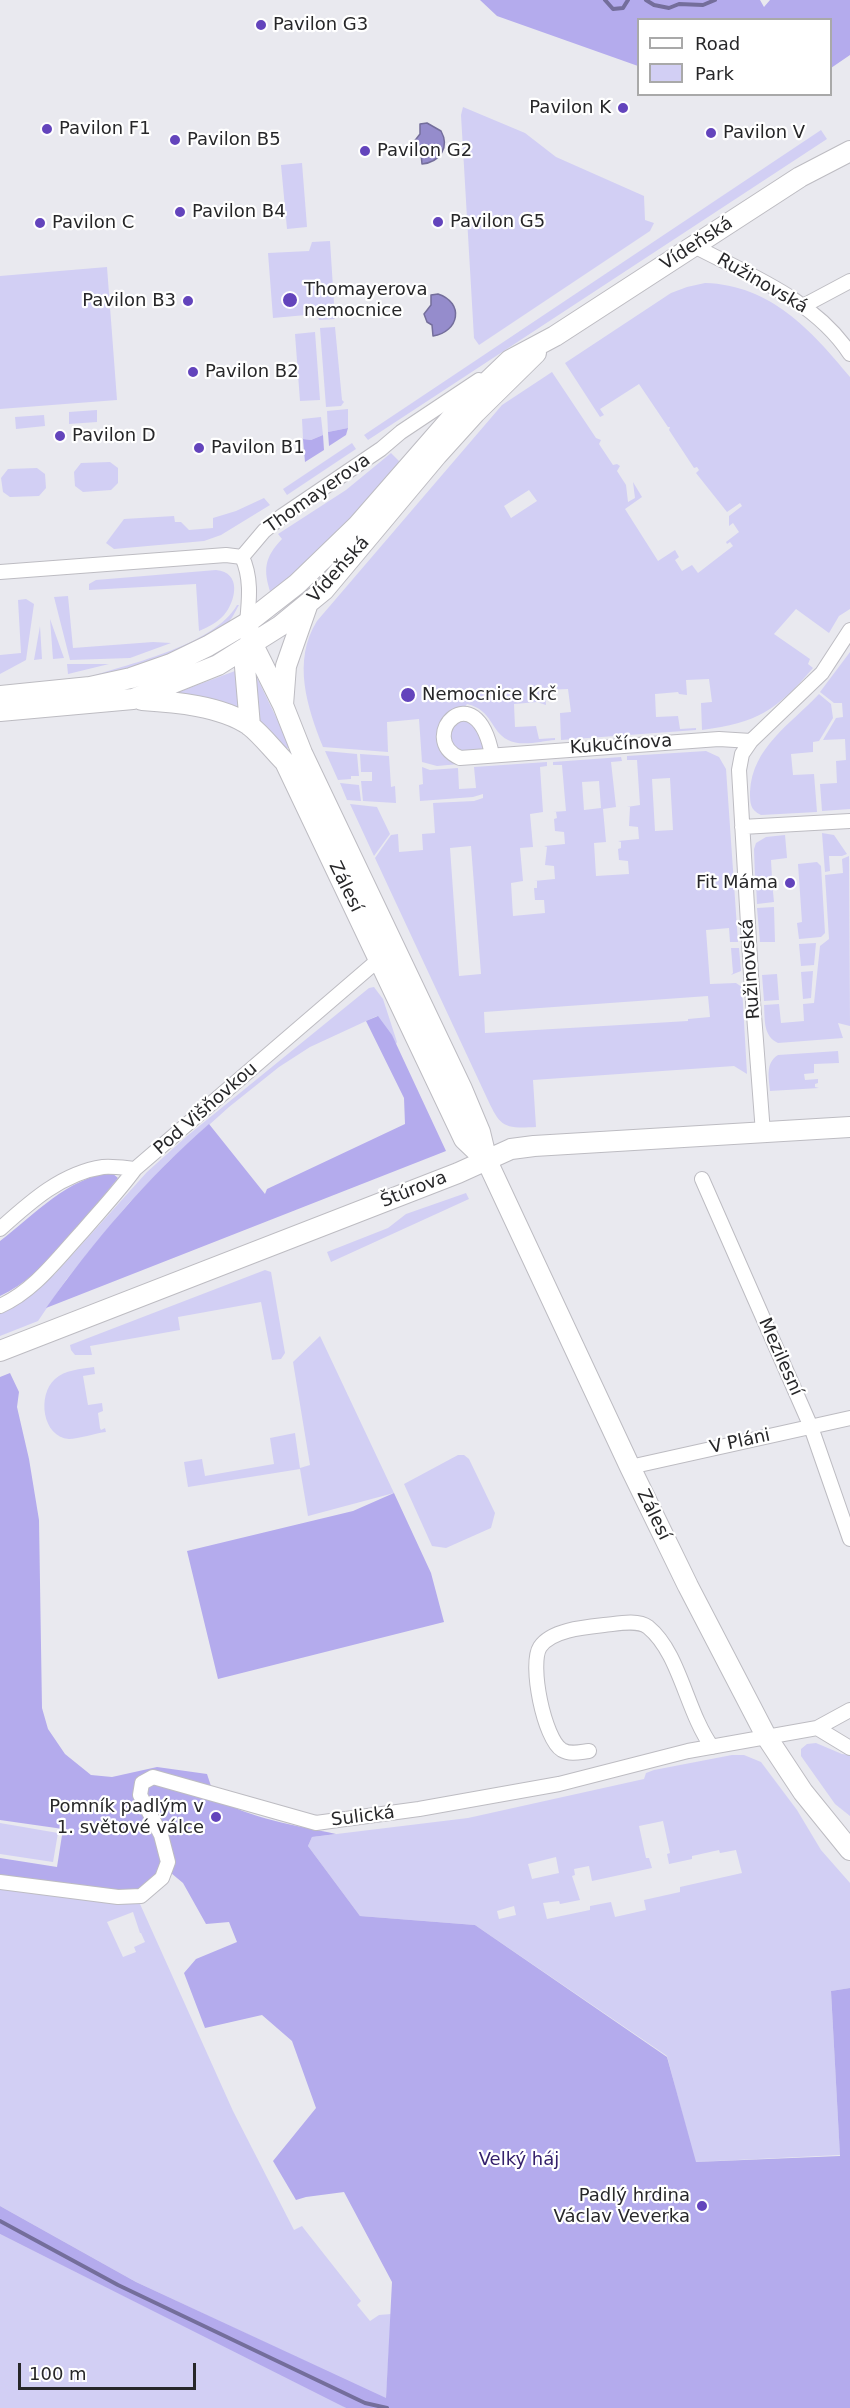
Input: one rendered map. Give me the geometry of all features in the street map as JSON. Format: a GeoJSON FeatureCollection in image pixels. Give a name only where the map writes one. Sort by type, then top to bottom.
{"type":"FeatureCollection","features":[{"type":"Feature","properties":{"kind":"main road","name":"Vídeňská"},"geometry":{"type":"LineString","coordinates":[[0,696],[90,687],[131,678],[171,664],[247,623],[297,584],[357,526],[460,408],[510,360],[551,339],[800,177],[850,151]]}},
{"type":"Feature","properties":{"kind":"main road","name":"Vídeňská"},"geometry":{"type":"LineString","coordinates":[[0,711],[133,699],[218,665],[280,627],[324,590],[467,421],[551,339]]}},
{"type":"Feature","properties":{"kind":"main road"},"geometry":{"type":"LineString","coordinates":[[283,705],[286,666],[307,606]]}},
{"type":"Feature","properties":{"kind":"main road"},"geometry":{"type":"LineString","coordinates":[[247,623],[252,643],[245,668],[250,726]]}},
{"type":"Feature","properties":{"kind":"main road","name":"Zálesí"},"geometry":{"type":"LineString","coordinates":[[252,643],[283,705],[386,954]]}},
{"type":"Feature","properties":{"kind":"main road","name":"Zálesí"},"geometry":{"type":"LineString","coordinates":[[133,699],[186,703],[237,719],[250,726],[285,762],[386,954],[462,1089],[480,1131],[487,1161],[688,1586],[766,1736],[803,1792],[850,1850]]}},
{"type":"Feature","properties":{"kind":"main road","name":"Štúrova"},"geometry":{"type":"LineString","coordinates":[[0,1351],[487,1161],[511,1149],[850,1127]]}},
{"type":"Feature","properties":{"kind":"street","name":"Ružinovská"},"geometry":{"type":"LineString","coordinates":[[694,246],[805,305],[843,343],[850,354]]}},
{"type":"Feature","properties":{"kind":"street"},"geometry":{"type":"LineString","coordinates":[[805,305],[850,281]]}},
{"type":"Feature","properties":{"kind":"street","name":"Thomayerova"},"geometry":{"type":"LineString","coordinates":[[242,558],[264,531],[282,516],[381,449],[401,432],[510,360]]}},
{"type":"Feature","properties":{"kind":"street"},"geometry":{"type":"LineString","coordinates":[[0,572],[226,555],[242,558],[250,590],[247,623]]}},
{"type":"Feature","properties":{"kind":"street","name":"Ružinovská"},"geometry":{"type":"LineString","coordinates":[[763,1133],[739,771],[742,754],[751,741],[822,673],[850,630]]}},
{"type":"Feature","properties":{"kind":"street","name":"Kukučínova"},"geometry":{"type":"LineString","coordinates":[[492,755],[719,739],[751,741]]}},
{"type":"Feature","properties":{"kind":"street"},"geometry":{"type":"LineString","coordinates":[[742,827],[850,821]]}},
{"type":"Feature","properties":{"kind":"street","name":"Pod Višňovkou"},"geometry":{"type":"LineString","coordinates":[[0,1306],[20,1295],[45,1272],[124,1185],[135,1169],[386,954]]}},
{"type":"Feature","properties":{"kind":"street"},"geometry":{"type":"LineString","coordinates":[[0,1229],[28,1204],[70,1176],[104,1167],[135,1169]]}},
{"type":"Feature","properties":{"kind":"street","name":"Mezilesní"},"geometry":{"type":"LineString","coordinates":[[702,1179],[811,1427],[850,1539]]}},
{"type":"Feature","properties":{"kind":"street","name":"V Pláni"},"geometry":{"type":"LineString","coordinates":[[630,1467],[850,1418]]}},
{"type":"Feature","properties":{"kind":"street"},"geometry":{"type":"LineString","coordinates":[[589,1751],[572,1753],[561,1749],[551,1738],[538,1683],[536,1664],[540,1647],[554,1635],[626,1622],[645,1625],[660,1639],[673,1663],[694,1718],[712,1747]]}},
{"type":"Feature","properties":{"kind":"street","name":"Sulická"},"geometry":{"type":"LineString","coordinates":[[0,1882],[118,1897],[141,1896],[162,1878],[168,1862],[160,1835],[140,1796],[142,1783],[153,1777],[316,1823],[419,1809],[547,1786],[712,1747],[818,1728],[850,1710]]}},
{"type":"Feature","properties":{"kind":"street"},"geometry":{"type":"LineString","coordinates":[[818,1728],[850,1748]]}},
{"type":"Feature","properties":{"kind":"green space"},"geometry":{"type":"Polygon","coordinates":[[[480,0],[760,0],[764,7],[770,0],[850,0],[850,55],[832,67],[832,18],[637,18],[637,66],[497,16],[480,0]]]}},
{"type":"Feature","properties":{"kind":"green space"},"geometry":{"type":"Polygon","coordinates":[[[463,107],[525,133],[556,157],[644,196],[645,220],[654,223],[650,231],[479,345],[474,338],[461,115],[463,107]]]}},
{"type":"Feature","properties":{"kind":"green space"},"geometry":{"type":"Polygon","coordinates":[[[821,130],[827,139],[368,440],[364,435],[821,130]]]}},
{"type":"Feature","properties":{"kind":"green space"},"geometry":{"type":"Polygon","coordinates":[[[302,163],[307,227],[287,229],[281,165],[302,163]]]}},
{"type":"Feature","properties":{"kind":"green space"},"geometry":{"type":"Polygon","coordinates":[[[330,241],[335,319],[319,320],[317,314],[273,318],[268,253],[309,251],[312,242],[330,241]]]}},
{"type":"Feature","properties":{"kind":"green space"},"geometry":{"type":"Polygon","coordinates":[[[107,267],[117,400],[0,409],[0,276],[107,267]]]}},
{"type":"Feature","properties":{"kind":"green space"},"geometry":{"type":"Polygon","coordinates":[[[705,283],[729,286],[770,301],[804,327],[850,377],[850,609],[839,616],[829,633],[796,609],[774,634],[810,659],[808,664],[813,668],[788,694],[765,712],[721,727],[702,730],[701,703],[712,702],[709,679],[686,680],[687,695],[678,692],[655,694],[656,717],[678,716],[680,729],[696,728],[696,730],[561,740],[560,713],[571,712],[568,689],[545,690],[546,705],[537,702],[514,704],[515,727],[536,726],[539,739],[555,738],[555,740],[525,743],[508,740],[482,711],[467,704],[463,710],[455,712],[441,750],[459,764],[437,766],[422,762],[419,719],[387,722],[388,752],[323,747],[307,700],[304,668],[309,636],[317,621],[502,405],[552,372],[596,438],[601,440],[599,444],[613,465],[620,466],[617,471],[626,485],[628,502],[635,498],[633,482],[642,497],[625,509],[658,561],[675,550],[679,557],[675,560],[682,571],[692,565],[698,573],[733,546],[730,542],[727,544],[726,542],[739,532],[733,523],[729,526],[729,516],[742,506],[740,503],[727,512],[696,473],[699,470],[697,467],[694,468],[669,430],[670,427],[639,384],[600,409],[604,415],[600,417],[565,363],[671,293],[705,283]],[[529,490],[504,506],[511,518],[537,501],[529,490]]]}},
{"type":"Feature","properties":{"kind":"green space"},"geometry":{"type":"Polygon","coordinates":[[[335,327],[344,402],[341,406],[326,407],[320,328],[335,327]]]}},
{"type":"Feature","properties":{"kind":"green space"},"geometry":{"type":"Polygon","coordinates":[[[315,332],[320,400],[300,401],[295,334],[315,332]]]}},
{"type":"Feature","properties":{"kind":"green space"},"geometry":{"type":"Polygon","coordinates":[[[348,409],[348,428],[328,432],[327,411],[348,409]]]}},
{"type":"Feature","properties":{"kind":"green space"},"geometry":{"type":"Polygon","coordinates":[[[97,410],[97,422],[69,424],[69,412],[97,410]]]}},
{"type":"Feature","properties":{"kind":"green space"},"geometry":{"type":"Polygon","coordinates":[[[44,415],[45,426],[16,429],[15,417],[44,415]]]}},
{"type":"Feature","properties":{"kind":"green space"},"geometry":{"type":"Polygon","coordinates":[[[321,417],[323,435],[311,440],[303,439],[302,419],[321,417]]]}},
{"type":"Feature","properties":{"kind":"green space"},"geometry":{"type":"Polygon","coordinates":[[[348,428],[346,435],[329,446],[328,432],[348,428]]]}},
{"type":"Feature","properties":{"kind":"green space"},"geometry":{"type":"Polygon","coordinates":[[[323,435],[324,450],[305,462],[303,439],[311,440],[323,435]]]}},
{"type":"Feature","properties":{"kind":"green space"},"geometry":{"type":"Polygon","coordinates":[[[352,443],[356,449],[287,495],[283,489],[352,443]]]}},
{"type":"Feature","properties":{"kind":"green space"},"geometry":{"type":"Polygon","coordinates":[[[391,453],[403,465],[343,529],[271,594],[266,571],[268,558],[282,539],[278,534],[346,490],[391,453]]]}},
{"type":"Feature","properties":{"kind":"green space"},"geometry":{"type":"Polygon","coordinates":[[[110,462],[118,468],[118,483],[111,490],[83,492],[75,486],[74,472],[81,463],[110,462]]]}},
{"type":"Feature","properties":{"kind":"green space"},"geometry":{"type":"Polygon","coordinates":[[[37,468],[45,474],[46,488],[39,496],[10,497],[3,492],[1,478],[8,469],[37,468]]]}},
{"type":"Feature","properties":{"kind":"green space"},"geometry":{"type":"Polygon","coordinates":[[[264,498],[270,505],[221,535],[204,541],[114,549],[106,543],[124,519],[174,516],[175,522],[181,522],[189,530],[213,528],[213,518],[236,511],[264,498]]]}},
{"type":"Feature","properties":{"kind":"green space"},"geometry":{"type":"Polygon","coordinates":[[[216,570],[230,576],[233,581],[234,595],[221,618],[199,631],[196,584],[89,590],[89,584],[96,580],[216,570]]]}},
{"type":"Feature","properties":{"kind":"green space"},"geometry":{"type":"Polygon","coordinates":[[[68,596],[73,648],[153,642],[171,643],[130,658],[70,660],[54,597],[68,596]]]}},
{"type":"Feature","properties":{"kind":"green space"},"geometry":{"type":"Polygon","coordinates":[[[26,599],[34,604],[26,660],[0,674],[0,655],[21,653],[18,600],[26,599]]]}},
{"type":"Feature","properties":{"kind":"green space"},"geometry":{"type":"Polygon","coordinates":[[[239,605],[226,625],[181,651],[121,672],[89,677],[149,659],[191,642],[226,619],[239,605]]]}},
{"type":"Feature","properties":{"kind":"green space"},"geometry":{"type":"Polygon","coordinates":[[[50,619],[64,658],[53,659],[50,619]]]}},
{"type":"Feature","properties":{"kind":"green space"},"geometry":{"type":"Polygon","coordinates":[[[40,626],[42,659],[34,660],[40,626]]]}},
{"type":"Feature","properties":{"kind":"green space"},"geometry":{"type":"Polygon","coordinates":[[[850,652],[850,809],[822,811],[820,784],[837,783],[836,761],[846,760],[845,739],[823,740],[836,718],[843,717],[842,703],[834,703],[820,692],[850,652]]]}},
{"type":"Feature","properties":{"kind":"green space"},"geometry":{"type":"Polygon","coordinates":[[[249,661],[290,746],[284,751],[256,722],[249,661]]]}},
{"type":"Feature","properties":{"kind":"green space"},"geometry":{"type":"Polygon","coordinates":[[[67,664],[109,664],[68,674],[67,664]]]}},
{"type":"Feature","properties":{"kind":"green space"},"geometry":{"type":"Polygon","coordinates":[[[235,671],[241,712],[173,694],[235,671]]]}},
{"type":"Feature","properties":{"kind":"green space"},"geometry":{"type":"Polygon","coordinates":[[[819,694],[831,704],[833,718],[819,741],[813,742],[813,752],[791,754],[793,775],[814,774],[817,812],[761,815],[757,813],[751,806],[750,792],[752,776],[758,762],[775,737],[819,694]]]}},
{"type":"Feature","properties":{"kind":"green space"},"geometry":{"type":"Polygon","coordinates":[[[461,721],[473,723],[490,749],[462,753],[449,741],[455,724],[461,721]]]}},
{"type":"Feature","properties":{"kind":"green space"},"geometry":{"type":"Polygon","coordinates":[[[325,751],[357,754],[359,776],[338,780],[325,751]]]}},
{"type":"Feature","properties":{"kind":"green space"},"geometry":{"type":"Polygon","coordinates":[[[706,751],[719,757],[726,769],[738,942],[730,942],[729,928],[706,930],[710,984],[736,983],[742,987],[747,1074],[734,1066],[533,1080],[536,1127],[509,1126],[499,1120],[491,1106],[375,858],[391,835],[398,834],[399,852],[423,850],[422,834],[435,833],[433,803],[474,801],[483,798],[483,794],[473,797],[420,801],[419,785],[423,784],[422,767],[430,770],[458,768],[459,789],[476,788],[474,767],[547,762],[547,766],[540,767],[543,812],[530,814],[533,847],[520,848],[523,881],[511,883],[513,916],[545,913],[544,900],[535,900],[534,888],[537,888],[537,881],[534,881],[555,879],[554,866],[545,865],[547,847],[544,846],[565,844],[564,832],[555,831],[554,819],[557,818],[556,812],[553,812],[566,811],[562,765],[553,765],[553,762],[621,757],[622,761],[611,762],[616,807],[603,809],[606,842],[594,843],[596,876],[629,874],[628,861],[619,860],[618,849],[621,848],[621,842],[618,841],[639,839],[638,827],[629,826],[630,807],[627,807],[640,805],[637,760],[627,760],[627,756],[706,751]],[[670,778],[652,779],[655,831],[673,830],[670,778]],[[599,781],[582,782],[584,810],[601,808],[599,781]],[[471,846],[450,848],[459,976],[481,974],[471,846]],[[708,996],[484,1012],[485,1033],[688,1021],[688,1019],[710,1017],[708,996]]]}},
{"type":"Feature","properties":{"kind":"green space"},"geometry":{"type":"Polygon","coordinates":[[[360,754],[389,756],[391,787],[395,786],[396,803],[363,801],[361,781],[372,781],[372,772],[361,772],[360,754]]]}},
{"type":"Feature","properties":{"kind":"green space"},"geometry":{"type":"Polygon","coordinates":[[[340,783],[359,785],[361,801],[347,800],[340,783]]]}},
{"type":"Feature","properties":{"kind":"green space"},"geometry":{"type":"Polygon","coordinates":[[[350,804],[377,807],[390,834],[374,856],[350,804]]]}},
{"type":"Feature","properties":{"kind":"green space"},"geometry":{"type":"Polygon","coordinates":[[[822,833],[834,835],[847,854],[829,856],[830,871],[825,872],[822,833]]]}},
{"type":"Feature","properties":{"kind":"green space"},"geometry":{"type":"Polygon","coordinates":[[[785,835],[787,858],[771,860],[772,878],[755,879],[754,849],[756,843],[766,837],[785,835]]]}},
{"type":"Feature","properties":{"kind":"green space"},"geometry":{"type":"Polygon","coordinates":[[[849,856],[850,1026],[838,1023],[843,1038],[778,1043],[767,1032],[764,1005],[779,1004],[781,1023],[804,1021],[803,1004],[814,1003],[820,946],[829,939],[825,875],[843,873],[842,859],[849,856]]]}},
{"type":"Feature","properties":{"kind":"green space"},"geometry":{"type":"Polygon","coordinates":[[[817,862],[821,866],[825,933],[821,937],[799,939],[797,923],[802,922],[798,864],[817,862]]]}},
{"type":"Feature","properties":{"kind":"green space"},"geometry":{"type":"Polygon","coordinates":[[[772,882],[774,902],[757,904],[756,884],[772,882]]]}},
{"type":"Feature","properties":{"kind":"green space"},"geometry":{"type":"Polygon","coordinates":[[[774,907],[775,942],[760,942],[757,908],[774,907]]]}},
{"type":"Feature","properties":{"kind":"green space"},"geometry":{"type":"Polygon","coordinates":[[[816,943],[814,965],[801,966],[799,944],[816,943]]]}},
{"type":"Feature","properties":{"kind":"green space"},"geometry":{"type":"Polygon","coordinates":[[[731,948],[739,948],[741,971],[731,975],[733,973],[731,948]]]}},
{"type":"Feature","properties":{"kind":"green space"},"geometry":{"type":"Polygon","coordinates":[[[813,971],[811,998],[803,999],[801,972],[813,971]]]}},
{"type":"Feature","properties":{"kind":"green space"},"geometry":{"type":"Polygon","coordinates":[[[777,974],[779,1000],[764,1001],[762,975],[777,974]]]}},
{"type":"Feature","properties":{"kind":"green space"},"geometry":{"type":"Polygon","coordinates":[[[374,987],[383,999],[396,1044],[377,1016],[310,1047],[279,1067],[229,1107],[169,1161],[128,1204],[66,1280],[38,1321],[0,1336],[0,1313],[13,1307],[55,1274],[147,1172],[187,1136],[369,988],[374,987]]]}},
{"type":"Feature","properties":{"kind":"green space"},"geometry":{"type":"Polygon","coordinates":[[[378,1016],[392,1035],[446,1151],[46,1308],[122,1211],[164,1166],[209,1124],[265,1194],[267,1189],[405,1124],[404,1098],[366,1021],[378,1016]]]}},
{"type":"Feature","properties":{"kind":"green space"},"geometry":{"type":"Polygon","coordinates":[[[838,1051],[839,1063],[814,1064],[814,1073],[804,1074],[805,1080],[818,1079],[815,1087],[819,1088],[770,1091],[769,1066],[778,1055],[838,1051]]]}},
{"type":"Feature","properties":{"kind":"green space"},"geometry":{"type":"Polygon","coordinates":[[[112,1173],[118,1178],[65,1244],[34,1274],[0,1296],[0,1241],[66,1189],[81,1181],[112,1173]]]}},
{"type":"Feature","properties":{"kind":"green space"},"geometry":{"type":"Polygon","coordinates":[[[466,1193],[469,1199],[331,1262],[327,1252],[388,1228],[406,1214],[466,1193]]]}},
{"type":"Feature","properties":{"kind":"green space"},"geometry":{"type":"Polygon","coordinates":[[[265,1270],[271,1272],[285,1353],[281,1359],[272,1360],[261,1302],[178,1317],[180,1330],[90,1346],[92,1355],[75,1355],[71,1350],[70,1345],[265,1270]]]}},
{"type":"Feature","properties":{"kind":"green space"},"geometry":{"type":"Polygon","coordinates":[[[320,1336],[394,1493],[308,1516],[300,1469],[188,1487],[184,1462],[202,1459],[205,1476],[274,1464],[270,1438],[295,1433],[300,1468],[310,1465],[293,1362],[320,1336]]]}},
{"type":"Feature","properties":{"kind":"green space"},"geometry":{"type":"Polygon","coordinates":[[[94,1367],[95,1374],[83,1376],[88,1405],[102,1403],[103,1411],[98,1413],[100,1428],[101,1430],[105,1428],[106,1432],[73,1439],[60,1437],[53,1431],[45,1414],[44,1404],[49,1386],[63,1374],[94,1367]]]}},
{"type":"Feature","properties":{"kind":"green space","name":"Velký háj"},"geometry":{"type":"Polygon","coordinates":[[[10,1373],[19,1392],[17,1407],[29,1459],[39,1520],[42,1708],[48,1729],[65,1754],[91,1775],[112,1777],[157,1767],[207,1774],[215,1798],[229,1805],[274,1820],[336,1834],[312,1837],[308,1846],[360,1916],[475,1925],[667,2057],[696,2162],[840,2156],[831,1991],[850,1988],[850,2408],[346,2408],[0,2234],[0,2206],[136,2282],[386,2398],[392,2282],[344,2192],[296,2200],[273,2161],[316,2108],[292,2041],[262,2015],[205,2028],[184,1973],[196,1959],[237,1942],[229,1922],[206,1924],[183,1883],[171,1873],[146,1888],[127,1895],[0,1876],[0,1858],[57,1867],[63,1829],[0,1820],[0,1377],[10,1373]]]}},
{"type":"Feature","properties":{"kind":"green space"},"geometry":{"type":"Polygon","coordinates":[[[458,1455],[464,1455],[469,1459],[495,1513],[491,1528],[446,1548],[432,1546],[404,1484],[458,1455]]]}},
{"type":"Feature","properties":{"kind":"green space"},"geometry":{"type":"Polygon","coordinates":[[[394,1493],[431,1573],[444,1622],[218,1679],[187,1551],[353,1511],[394,1493]]]}},
{"type":"Feature","properties":{"kind":"green space"},"geometry":{"type":"Polygon","coordinates":[[[816,1743],[850,1755],[850,1816],[835,1804],[801,1756],[801,1749],[807,1744],[816,1743]]]}},
{"type":"Feature","properties":{"kind":"green space"},"geometry":{"type":"Polygon","coordinates":[[[732,1755],[744,1755],[761,1762],[797,1810],[821,1850],[850,1883],[850,1988],[831,1991],[840,2155],[695,2162],[667,2056],[475,1925],[360,1916],[308,1846],[312,1837],[468,1818],[644,1779],[646,1773],[732,1755]],[[663,1821],[639,1826],[646,1858],[649,1858],[652,1868],[592,1881],[589,1866],[574,1869],[575,1875],[572,1876],[580,1900],[560,1904],[559,1901],[543,1903],[547,1919],[590,1910],[590,1906],[611,1902],[615,1917],[646,1910],[644,1900],[680,1892],[680,1887],[742,1873],[736,1850],[720,1853],[719,1850],[669,1864],[667,1854],[670,1853],[663,1821]],[[556,1857],[528,1864],[532,1879],[559,1873],[556,1857]],[[514,1906],[497,1911],[499,1919],[516,1915],[514,1906]]]}},
{"type":"Feature","properties":{"kind":"green space"},"geometry":{"type":"Polygon","coordinates":[[[0,1823],[58,1833],[53,1862],[0,1854],[0,1823]]]}},
{"type":"Feature","properties":{"kind":"green space"},"geometry":{"type":"Polygon","coordinates":[[[0,1888],[140,1904],[233,2111],[294,2230],[302,2226],[361,2301],[357,2305],[370,2321],[379,2315],[391,2314],[386,2399],[136,2282],[0,2206],[0,1888]],[[133,1912],[107,1922],[123,1957],[136,1952],[134,1947],[145,1942],[133,1912]]]}},
{"type":"Feature","properties":{"kind":"green space"},"geometry":{"type":"Polygon","coordinates":[[[0,2234],[333,2400],[346,2408],[0,2408],[0,2234]]]}},
{"type":"Feature","properties":{"kind":"shaded area"},"geometry":{"type":"Polygon","coordinates":[[[427,123],[441,131],[444,137],[444,148],[434,160],[422,164],[421,154],[416,151],[413,143],[420,134],[420,124],[427,123]]]}},
{"type":"Feature","properties":{"kind":"shaded area"},"geometry":{"type":"Polygon","coordinates":[[[438,294],[447,298],[452,304],[455,317],[449,329],[433,336],[432,325],[427,322],[424,314],[431,305],[431,295],[438,294]]]}},
{"type":"Feature","properties":{"kind":"waterway"},"geometry":{"type":"LineString","coordinates":[[605,0],[613,9],[623,8],[628,0]]}},
{"type":"Feature","properties":{"kind":"waterway"},"geometry":{"type":"LineString","coordinates":[[646,0],[654,5],[669,8],[679,4],[703,5],[715,0]]}},
{"type":"Feature","properties":{"kind":"waterway"},"geometry":{"type":"LineString","coordinates":[[0,2221],[118,2285],[365,2403],[387,2408]]}},
{"type":"Feature","properties":{"kind":"place","name":"Pavilon G3"},"geometry":{"type":"Point","coordinates":[261,25]}},
{"type":"Feature","properties":{"kind":"place","name":"Pavilon K"},"geometry":{"type":"Point","coordinates":[623,108]}},
{"type":"Feature","properties":{"kind":"place","name":"Pavilon F1"},"geometry":{"type":"Point","coordinates":[47,129]}},
{"type":"Feature","properties":{"kind":"place","name":"Pavilon V"},"geometry":{"type":"Point","coordinates":[711,133]}},
{"type":"Feature","properties":{"kind":"place","name":"Pavilon B5"},"geometry":{"type":"Point","coordinates":[175,140]}},
{"type":"Feature","properties":{"kind":"place","name":"Pavilon G2"},"geometry":{"type":"Point","coordinates":[365,151]}},
{"type":"Feature","properties":{"kind":"place","name":"Pavilon B4"},"geometry":{"type":"Point","coordinates":[180,212]}},
{"type":"Feature","properties":{"kind":"place","name":"Pavilon G5"},"geometry":{"type":"Point","coordinates":[438,222]}},
{"type":"Feature","properties":{"kind":"place","name":"Pavilon C"},"geometry":{"type":"Point","coordinates":[40,223]}},
{"type":"Feature","properties":{"kind":"place","name":"Thomayerova nemocnice"},"geometry":{"type":"Point","coordinates":[290,300]}},
{"type":"Feature","properties":{"kind":"place","name":"Pavilon B3"},"geometry":{"type":"Point","coordinates":[188,301]}},
{"type":"Feature","properties":{"kind":"place","name":"Pavilon B2"},"geometry":{"type":"Point","coordinates":[193,372]}},
{"type":"Feature","properties":{"kind":"place","name":"Pavilon D"},"geometry":{"type":"Point","coordinates":[60,436]}},
{"type":"Feature","properties":{"kind":"place","name":"Pavilon B1"},"geometry":{"type":"Point","coordinates":[199,448]}},
{"type":"Feature","properties":{"kind":"place","name":"Nemocnice Krč"},"geometry":{"type":"Point","coordinates":[408,695]}},
{"type":"Feature","properties":{"kind":"place","name":"Fit Máma"},"geometry":{"type":"Point","coordinates":[790,883]}},
{"type":"Feature","properties":{"kind":"place","name":"Pomník padlým v 1. světové válce"},"geometry":{"type":"Point","coordinates":[216,1817]}},
{"type":"Feature","properties":{"kind":"place","name":"Padlý hrdina Václav Veverka"},"geometry":{"type":"Point","coordinates":[702,2206]}}]}
